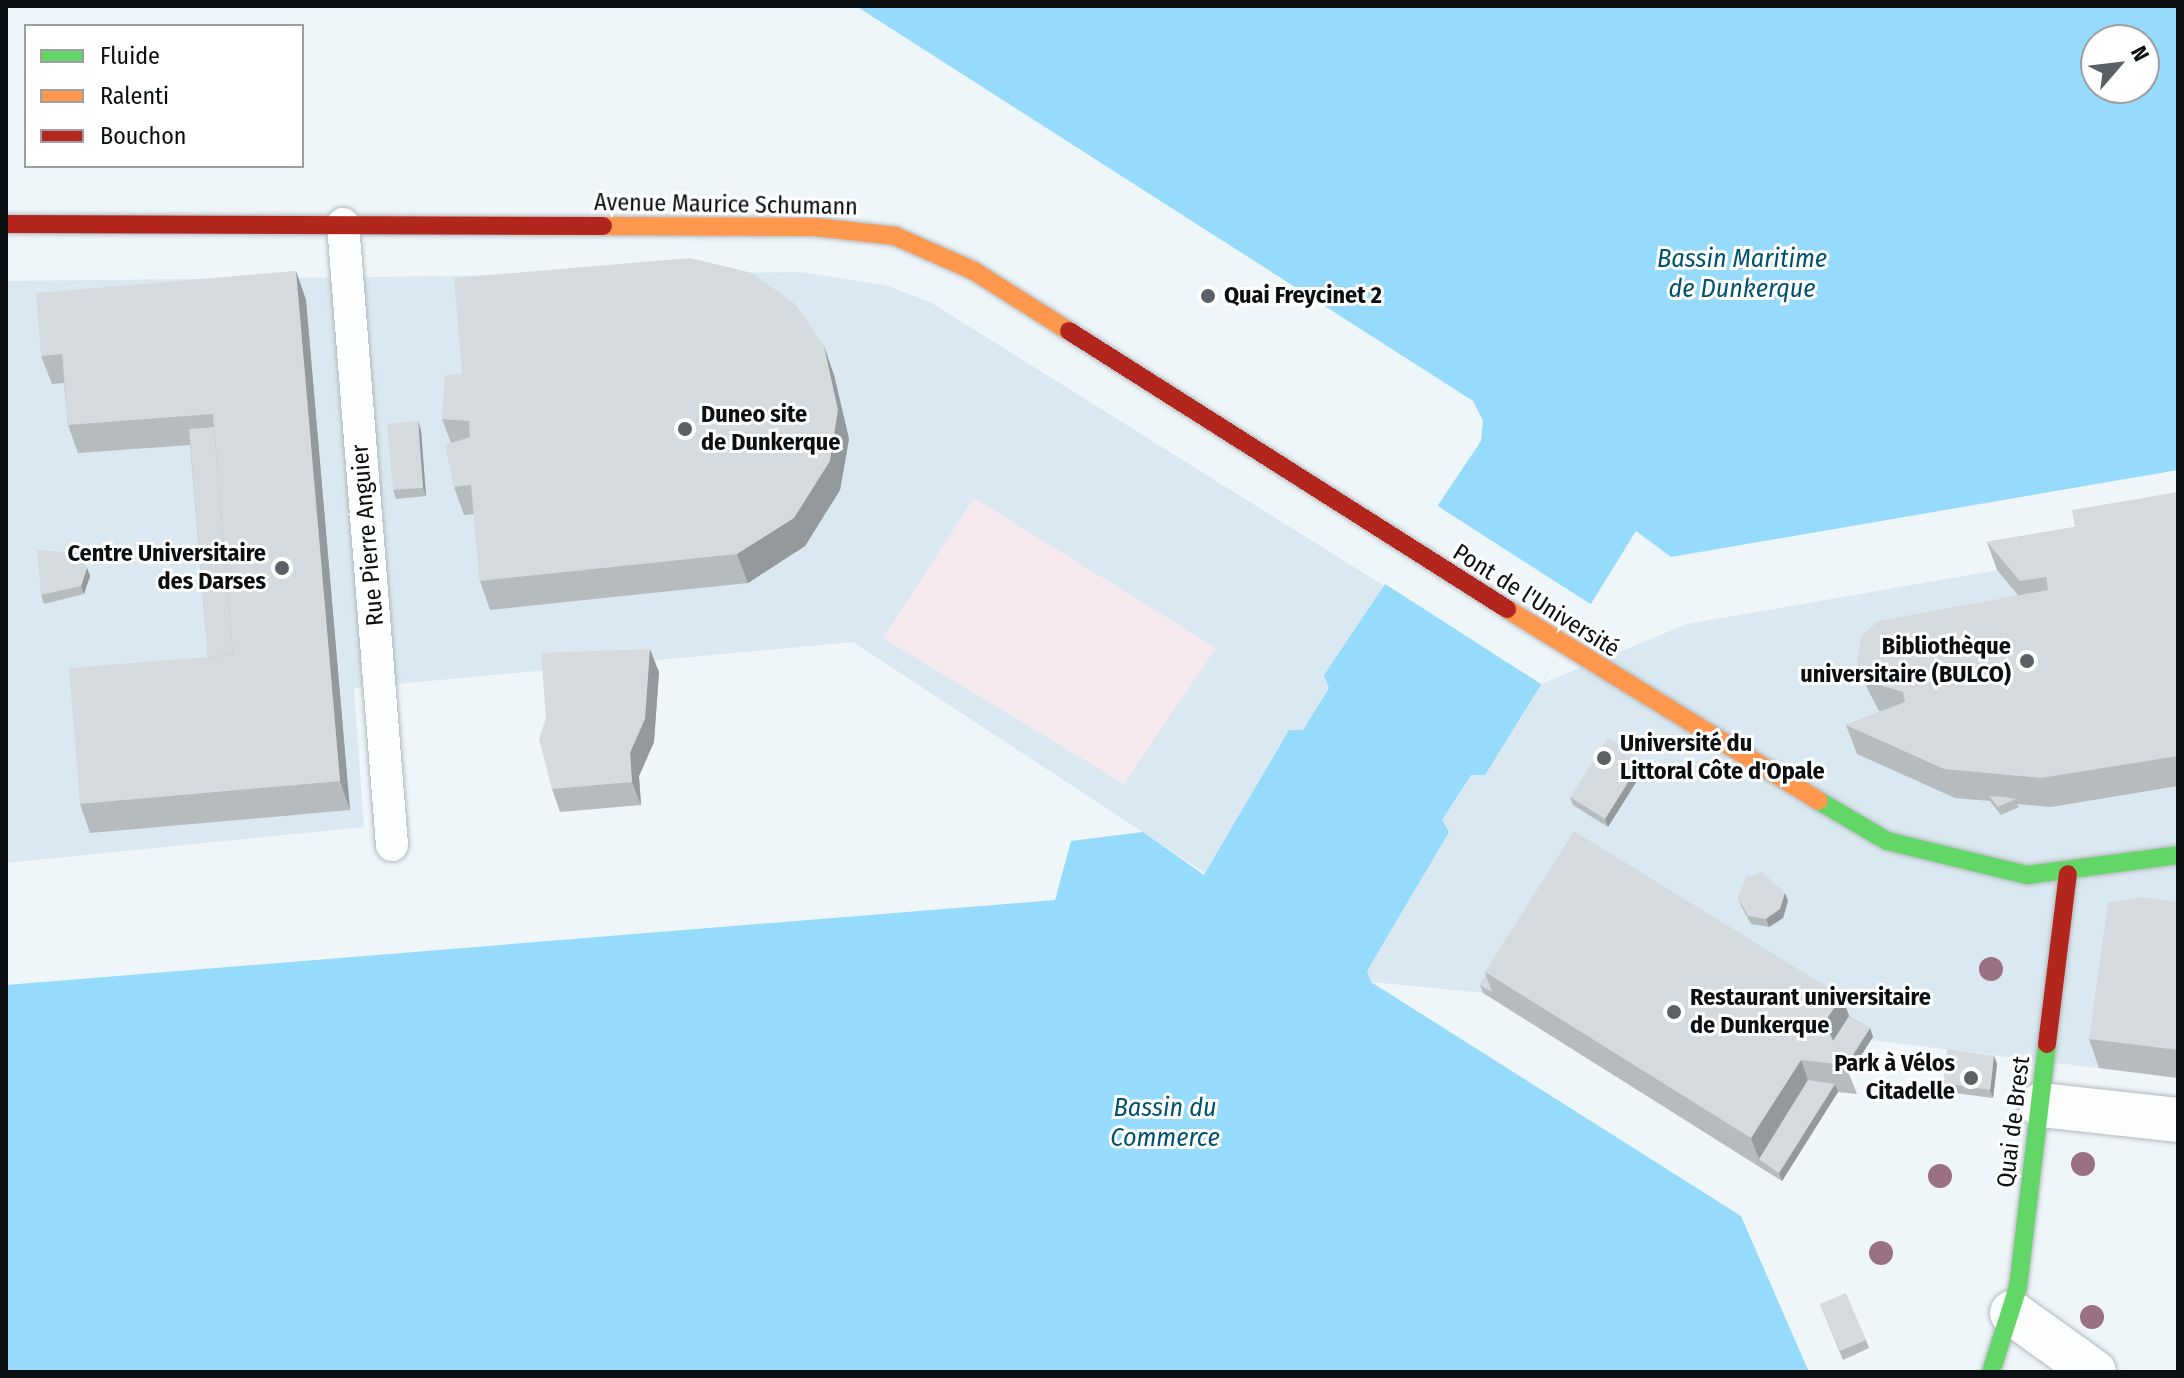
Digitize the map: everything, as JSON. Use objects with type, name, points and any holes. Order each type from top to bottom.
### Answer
[{"type":"street","name":"Avenue Maurice Schumann","points":[[6,224],[815,227],[895,236],[974,271],[1363,521]]},
{"type":"street","name":"Pont de l'Université","points":[[1363,521],[1684,721],[1887,841],[2001,872],[2068,874],[2178,855]]},
{"type":"street","name":"Quai de Brest","points":[[1991,1372],[2012,1313],[2041,1105],[2068,874]]},
{"type":"street","points":[[2041,1105],[2178,1120]]},
{"type":"street","points":[[2012,1313],[2094,1372]]},
{"type":"lane","name":"Rue Pierre Anguier","points":[[343,224],[392,845]]},
{"type":"shaded area","name":"Université du Littoral Côte d'Opale","points":[[799,272],[885,285],[930,302],[1541,684],[1687,624],[2085,555],[2178,522],[2178,1078],[1871,1040],[1848,1077],[1857,1094],[1838,1092],[1782,1181],[1484,993],[1371,982],[853,642],[354,688],[364,827],[6,863],[6,281]]},
{"type":"shaded area","points":[[974,498],[1216,648],[1124,784],[883,638]]},
{"type":"water","name":"Bassin du Commerce","points":[[856,6],[2178,6],[2178,470],[1671,557],[1636,531],[1485,775],[1471,775],[1442,820],[1449,832],[1367,971],[1371,982],[1741,1216],[1809,1372],[6,1372],[6,985],[1055,900],[1071,841],[1143,832],[1204,875],[1289,730],[1303,730],[1329,688],[1324,675],[1481,441],[1483,421],[1473,401]]},
{"type":"pier","points":[[1433,503],[1592,605],[1541,684],[1382,582]]},
{"type":"building","points":[[690,258],[752,273],[795,304],[824,346],[838,410],[830,461],[794,518],[737,554],[480,581],[471,485],[454,487],[445,445],[470,437],[469,421],[442,419],[445,375],[462,374],[454,278]]},
{"type":"building","name":"Centre Universitaire des Darses","points":[[296,271],[340,781],[80,804],[69,668],[233,655],[213,414],[68,425],[62,354],[41,356],[36,293]]},
{"type":"building","points":[[418,421],[423,488],[393,490],[387,424]]},
{"type":"building","points":[[214,427],[233,655],[208,657],[189,429]]},
{"type":"building","name":"Bibliothèque universitaire (BULCO)","points":[[2178,492],[2178,756],[2041,778],[1944,769],[1846,725],[1905,702],[1903,692],[1869,682],[1857,661],[1861,637],[1878,621],[2048,590],[2046,577],[2020,581],[1987,542],[2075,527],[2072,510]]},
{"type":"building","points":[[37,550],[79,553],[87,568],[81,586],[41,595]]},
{"type":"building","points":[[650,649],[645,719],[630,753],[632,782],[552,789],[539,739],[546,718],[541,653]]},
{"type":"building","points":[[1608,738],[1642,760],[1605,819],[1570,797]]},
{"type":"building","points":[[1989,796],[2004,797],[2016,799],[1998,807]]},
{"type":"building","name":"Restaurant universitaire de Dunkerque","points":[[1574,831],[1842,996],[1824,1023],[1846,1065],[1801,1060],[1751,1138],[1485,972]]},
{"type":"building","points":[[1762,872],[1785,893],[1780,909],[1766,919],[1748,916],[1738,898],[1746,877]]},
{"type":"building","points":[[2141,897],[2178,902],[2178,1050],[2089,1039],[2108,903]]},
{"type":"building","points":[[1486,975],[1492,992],[1480,985]]},
{"type":"building","points":[[1849,1016],[1870,1028],[1846,1066],[1833,1041]]},
{"type":"building","name":"Park à Vélos Citadelle","points":[[1947,1049],[1994,1056],[1990,1090],[1943,1083]]},
{"type":"building","points":[[1808,1080],[1835,1084],[1779,1173],[1759,1159]]},
{"type":"building","points":[[1846,1293],[1866,1340],[1840,1351],[1820,1304]]},
{"type":"traffic: fast","points":[[1819,801],[1887,841],[2027,875],[2178,855]]},
{"type":"traffic: fast","points":[[1991,1372],[2018,1287],[2047,1044]]},
{"type":"traffic: slow","points":[[603,226],[815,227],[895,236],[974,271],[1069,331]]},
{"type":"traffic: slow","points":[[1507,609],[1819,801]]},
{"type":"traffic: jam","points":[[6,224],[603,226]]},
{"type":"traffic: jam","points":[[1069,331],[1507,609]]},
{"type":"traffic: jam","points":[[2047,1044],[2068,874]]},
{"type":"place","name":"Quai Freycinet 2","points":[[1208,296]]},
{"type":"place","name":"Duneo site de Dunkerque","points":[[685,429]]},
{"type":"place","name":"Centre Universitaire des Darses","points":[[282,568]]},
{"type":"place","name":"Bibliothèque universitaire (BULCO)","points":[[2027,661]]},
{"type":"place","name":"Université du Littoral Côte d'Opale","points":[[1604,758]]},
{"type":"place","name":"Restaurant universitaire de Dunkerque","points":[[1674,1012]]},
{"type":"place","name":"Park à Vélos Citadelle","points":[[1971,1078]]},
{"type":"water label","name":"Bassin Maritime de Dunkerque","points":[[1742,274]]}]
